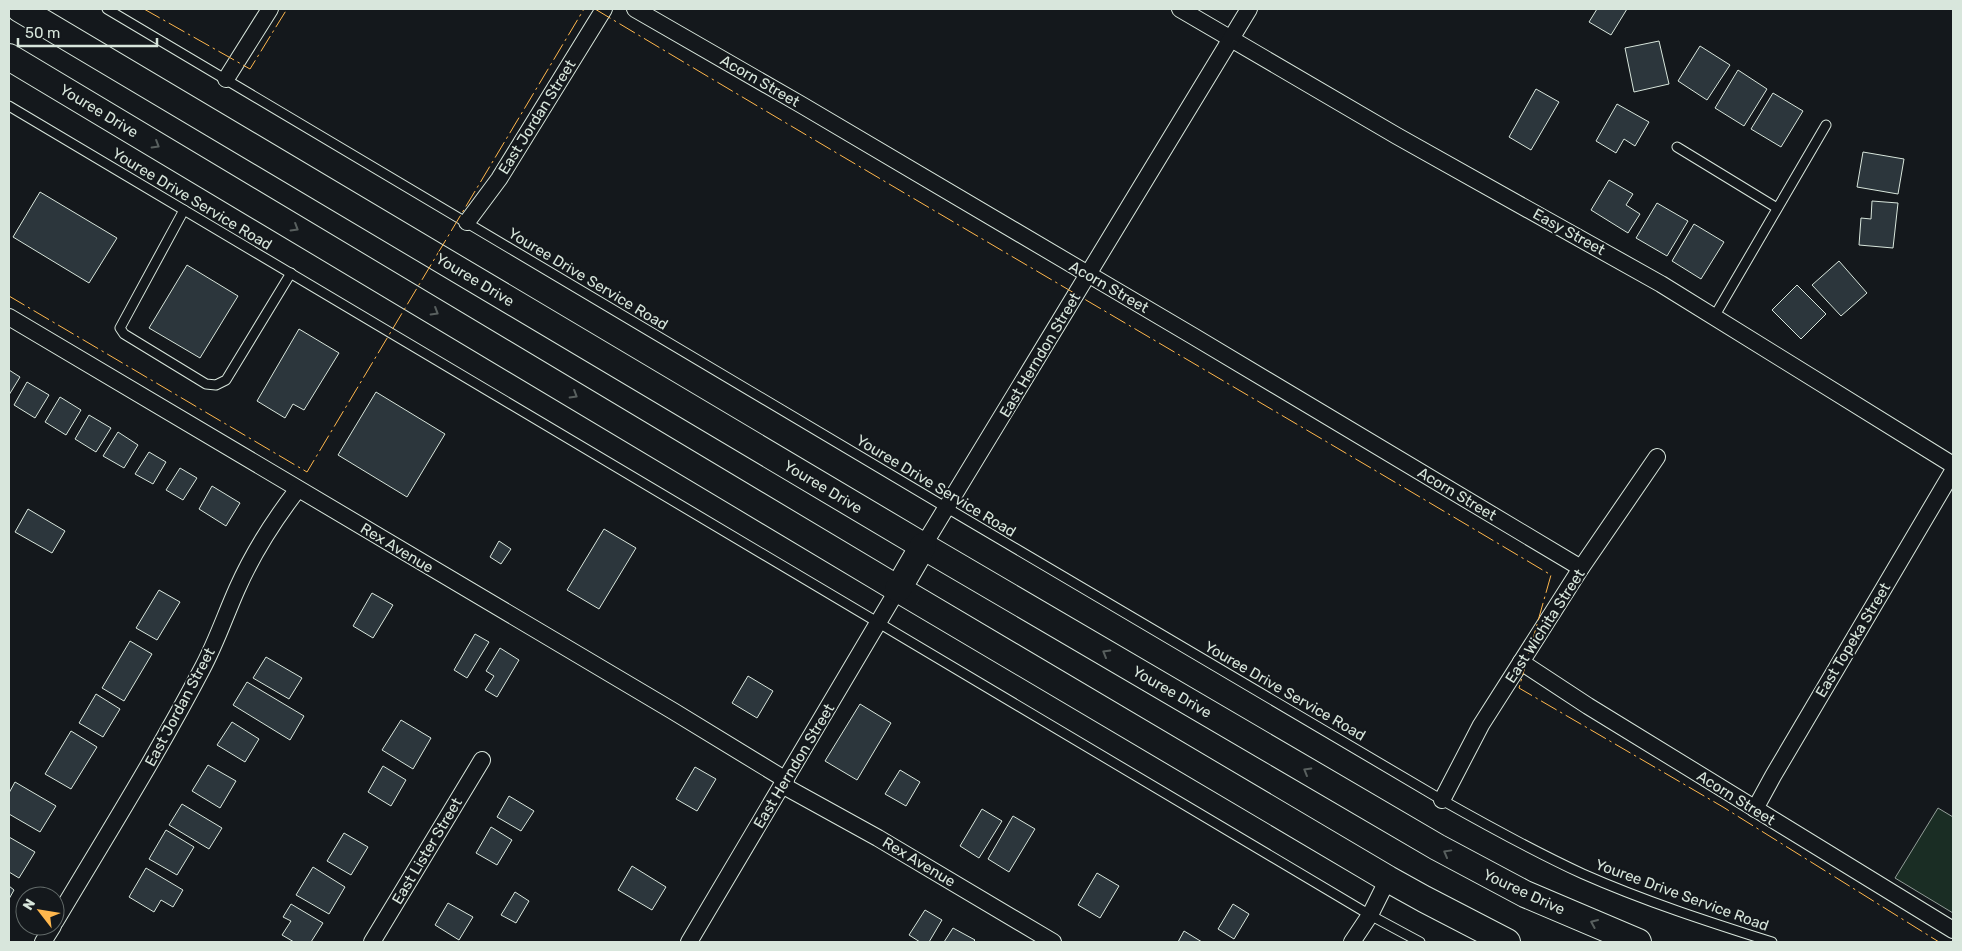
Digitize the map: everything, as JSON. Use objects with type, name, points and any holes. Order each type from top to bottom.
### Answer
[{"type":"main road","name":"Youree Drive","points":[[20,9],[923,546],[1454,857],[1525,894],[1638,942]]},
{"type":"main road","name":"Youree Drive","points":[[9,57],[898,589],[1424,900],[1507,942]]},
{"type":"main road","points":[[898,589],[923,546]]},
{"type":"street","points":[[226,79],[270,9]]},
{"type":"street","name":"East Jordan Street","points":[[467,222],[499,179],[604,9]]},
{"type":"street","name":"Acorn Street","points":[[635,9],[809,109],[1088,276],[1379,446],[1581,568]]},
{"type":"street","name":"Easy Street","points":[[1180,9],[1397,136],[1595,246],[1714,317],[1953,465]]},
{"type":"street","name":"East Herndon Street","points":[[923,546],[1249,9]]},
{"type":"street","name":"Rex Avenue","points":[[9,317],[673,710],[784,782],[1053,942]]},
{"type":"street","name":"East Wichita Street","points":[[1442,800],[1481,725],[1581,568],[1657,457]]},
{"type":"street","name":"East Topeka Street","points":[[1755,809],[1772,776],[1953,471]]},
{"type":"street","name":"East Jordan Street","points":[[65,905],[168,733],[203,667],[236,589],[253,555],[275,520],[298,489]]},
{"type":"street","name":"East Herndon Street","points":[[690,942],[898,589]]},
{"type":"street","name":"Acorn Street","points":[[1521,662],[1588,706],[1953,930]]},
{"type":"street","name":"East Lister Street","points":[[372,942],[482,760]]},
{"type":"street","points":[[1352,942],[1370,915],[1388,878]]},
{"type":"lane","name":"Youree Drive Service Road","points":[[107,9],[946,508],[1442,800],[1516,841],[1584,874],[1648,900],[1772,942]]},
{"type":"lane","name":"Youree Drive Service Road","points":[[9,106],[1370,915],[1420,942]]},
{"type":"lane","points":[[1714,317],[1826,125]]},
{"type":"lane","points":[[1677,148],[1778,208]]},
{"type":"lane","points":[[184,210],[120,328],[124,334],[206,384],[216,385],[226,380],[291,273]]},
{"type":"green space","points":[[1938,808],[1953,817],[1953,913],[1895,878]]},
{"type":"building","points":[[1597,9],[1627,9],[1611,35],[1589,22]]},
{"type":"building","points":[[1659,41],[1669,84],[1634,92],[1625,48]]},
{"type":"building","points":[[1700,46],[1730,65],[1707,100],[1678,81]]},
{"type":"building","points":[[1738,70],[1767,89],[1744,126],[1715,108]]},
{"type":"building","points":[[1536,89],[1559,102],[1531,150],[1509,137]]},
{"type":"building","points":[[1773,93],[1803,111],[1781,147],[1751,129]]},
{"type":"building","points":[[1617,104],[1649,122],[1635,146],[1624,139],[1616,153],[1596,141]]},
{"type":"building","points":[[1863,152],[1904,159],[1898,194],[1857,187]]},
{"type":"building","points":[[1609,180],[1633,194],[1626,205],[1640,214],[1628,233],[1591,210]]},
{"type":"building","points":[[40,192],[117,238],[89,283],[13,237]]},
{"type":"building","points":[[1872,201],[1898,203],[1893,248],[1859,245],[1861,218],[1871,219]]},
{"type":"building","points":[[1657,203],[1688,221],[1667,256],[1636,238]]},
{"type":"building","points":[[1694,224],[1724,242],[1701,279],[1672,261]]},
{"type":"building","points":[[1839,261],[1867,293],[1841,316],[1812,285]]},
{"type":"building","points":[[187,265],[238,296],[200,358],[149,328]]},
{"type":"building","points":[[1797,285],[1826,314],[1801,339],[1772,310]]},
{"type":"building","points":[[299,329],[339,353],[304,410],[293,404],[285,418],[257,401]]},
{"type":"building","points":[[9,370],[20,377],[9,395]]},
{"type":"building","points":[[27,382],[49,395],[35,418],[14,405]]},
{"type":"building","points":[[376,392],[445,434],[407,497],[338,455]]},
{"type":"building","points":[[60,397],[81,410],[66,435],[45,422]]},
{"type":"building","points":[[89,415],[111,428],[96,452],[75,439]]},
{"type":"building","points":[[118,432],[138,445],[124,468],[103,456]]},
{"type":"building","points":[[149,452],[166,462],[153,484],[135,474]]},
{"type":"building","points":[[180,468],[197,478],[183,500],[166,490]]},
{"type":"building","points":[[212,486],[240,503],[226,526],[199,509]]},
{"type":"building","points":[[28,509],[65,531],[52,553],[15,532]]},
{"type":"building","points":[[604,529],[636,548],[599,609],[567,590]]},
{"type":"building","points":[[499,541],[511,549],[501,564],[490,557]]},
{"type":"building","points":[[159,590],[180,602],[157,640],[136,628]]},
{"type":"building","points":[[372,593],[393,605],[373,638],[353,626]]},
{"type":"building","points":[[475,634],[489,642],[467,678],[454,670]]},
{"type":"building","points":[[130,641],[152,654],[124,701],[102,688]]},
{"type":"building","points":[[500,648],[519,660],[497,697],[485,690],[494,676],[486,671]]},
{"type":"building","points":[[266,657],[302,678],[289,699],[253,678]]},
{"type":"building","points":[[748,676],[773,691],[757,718],[732,703]]},
{"type":"building","points":[[247,682],[304,716],[290,740],[233,705]]},
{"type":"building","points":[[96,694],[120,709],[103,737],[79,723]]},
{"type":"building","points":[[860,704],[891,723],[857,780],[825,761]]},
{"type":"building","points":[[401,720],[431,738],[413,769],[382,750]]},
{"type":"building","points":[[232,722],[259,739],[245,762],[217,745]]},
{"type":"building","points":[[71,731],[97,747],[71,789],[45,774]]},
{"type":"building","points":[[208,765],[236,781],[220,808],[192,791]]},
{"type":"building","points":[[383,766],[406,780],[391,806],[368,792]]},
{"type":"building","points":[[695,767],[716,779],[697,811],[676,799]]},
{"type":"building","points":[[900,770],[920,782],[906,806],[885,794]]},
{"type":"building","points":[[15,782],[56,806],[40,832],[9,814],[9,793]]},
{"type":"building","points":[[509,796],[534,811],[521,831],[497,817]]},
{"type":"building","points":[[182,804],[222,828],[209,849],[169,825]]},
{"type":"building","points":[[982,809],[1002,821],[979,858],[960,846]]},
{"type":"building","points":[[1013,816],[1035,829],[1009,872],[988,859]]},
{"type":"building","points":[[491,827],[512,840],[497,865],[476,853]]},
{"type":"building","points":[[166,830],[194,847],[177,875],[149,859]]},
{"type":"building","points":[[344,833],[368,847],[351,875],[327,861]]},
{"type":"building","points":[[9,837],[35,852],[19,878],[9,872]]},
{"type":"building","points":[[632,866],[666,887],[652,910],[618,890]]},
{"type":"building","points":[[313,867],[345,887],[329,914],[296,895]]},
{"type":"building","points":[[146,868],[183,890],[173,907],[161,900],[154,912],[129,897]]},
{"type":"building","points":[[1097,873],[1119,886],[1100,918],[1078,905]]},
{"type":"building","points":[[9,886],[14,890],[9,899]]},
{"type":"building","points":[[515,892],[529,901],[516,923],[501,915]]},
{"type":"building","points":[[448,903],[473,917],[459,940],[435,925]]},
{"type":"building","points":[[291,904],[323,923],[311,942],[294,942],[282,935],[291,921],[283,917]]},
{"type":"building","points":[[1233,904],[1249,914],[1234,939],[1218,929]]},
{"type":"building","points":[[925,910],[942,920],[929,942],[920,942],[909,935]]},
{"type":"building","points":[[953,928],[975,940],[973,942],[944,942]]},
{"type":"building","points":[[1184,931],[1202,942],[1178,942]]},
{"type":"power","points":[[144,9],[250,69],[287,9]]},
{"type":"power","points":[[9,296],[307,472],[584,9]]},
{"type":"power","points":[[595,9],[1551,575],[1519,688],[1723,807],[1939,942]]}]
